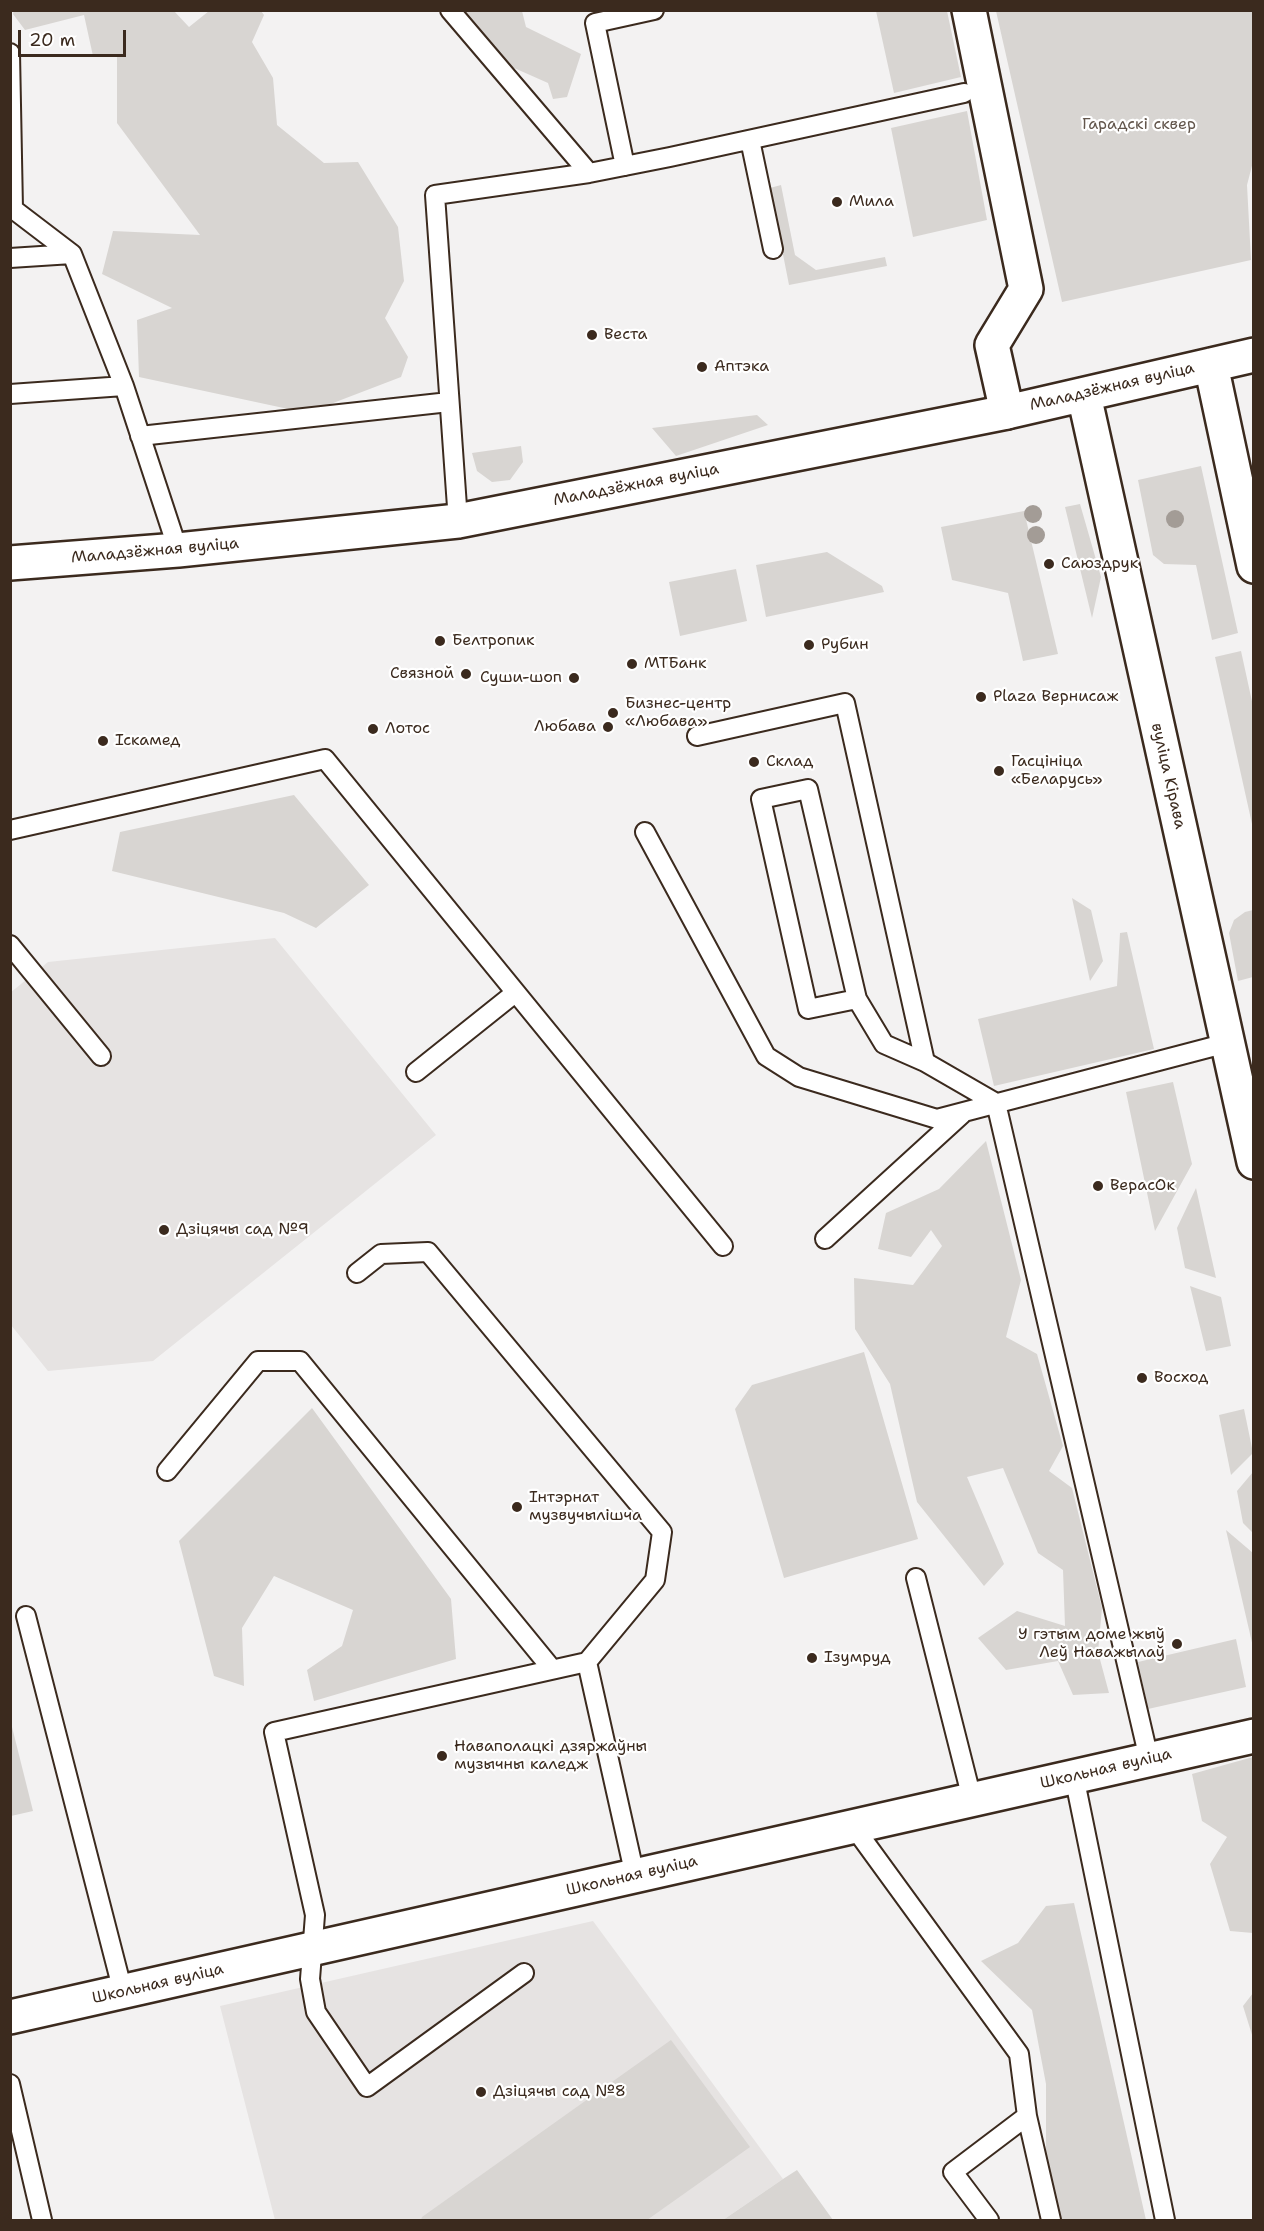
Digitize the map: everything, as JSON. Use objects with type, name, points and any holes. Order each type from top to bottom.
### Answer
[{"type":"street","points":[[969,10],[1026,289],[992,345],[1006,412]]},
{"type":"street","name":"Маладзёжная вуліца","points":[[10,563],[178,550],[458,521],[1006,412],[1254,355]]},
{"type":"street","points":[[1210,365],[1254,566]]},
{"type":"street","name":"вуліца Кірава","points":[[1084,395],[1253,1158]]},
{"type":"street","name":"Школьная вуліца","points":[[10,2017],[1254,1736]]},
{"type":"lane","points":[[450,10],[589,172]]},
{"type":"lane","points":[[626,166],[595,24],[654,10]]},
{"type":"lane","points":[[10,53],[12,209],[72,254],[124,386],[178,550]]},
{"type":"lane","points":[[458,521],[435,195],[626,166],[964,93]]},
{"type":"lane","points":[[750,140],[773,249]]},
{"type":"lane","points":[[10,258],[72,254]]},
{"type":"lane","points":[[10,394],[124,386]]},
{"type":"lane","points":[[140,436],[449,402]]},
{"type":"lane","points":[[696,736],[845,703],[925,1062]]},
{"type":"lane","points":[[10,830],[325,759],[723,1246]]},
{"type":"lane","points":[[857,999],[808,1009],[761,800],[808,789],[857,999],[884,1044],[925,1062],[996,1103],[1149,1759]]},
{"type":"lane","points":[[645,832],[766,1056],[799,1077],[937,1119],[1227,1043]]},
{"type":"lane","points":[[10,945],[101,1056]]},
{"type":"lane","points":[[416,1072],[515,993]]},
{"type":"lane","points":[[825,1239],[963,1113]]},
{"type":"lane","points":[[357,1274],[381,1254],[428,1251],[662,1532],[655,1580],[587,1662],[274,1732],[315,1915],[310,1979],[316,2012],[367,2087],[524,1973]]},
{"type":"lane","points":[[166,1471],[258,1361],[300,1360],[552,1669]]},
{"type":"lane","points":[[916,1578],[972,1799]]},
{"type":"lane","points":[[26,1616],[123,1992]]},
{"type":"lane","points":[[587,1662],[635,1876]]},
{"type":"lane","points":[[1074,1776],[1165,2220]]},
{"type":"lane","points":[[853,1826],[1019,2054],[1028,2116],[1051,2220]]},
{"type":"lane","points":[[10,2084],[42,2220]]},
{"type":"lane","points":[[989,2220],[954,2172],[1028,2116]]},
{"type":"shaded area","name":"Дзіцячы сад №9","points":[[275,938],[436,1135],[153,1361],[48,1371],[11,1325],[10,993],[48,962]]},
{"type":"shaded area","name":"Дзіцячы сад №8","points":[[593,1921],[783,2179],[723,2220],[275,2220],[220,2006]]},
{"type":"green space","points":[[14,10],[174,11],[189,27],[209,11],[261,11],[264,15],[252,42],[273,78],[277,125],[324,163],[358,162],[398,227],[404,281],[385,318],[408,357],[401,377],[307,413],[139,377],[137,320],[172,308],[102,274],[113,231],[200,235],[117,123],[117,57],[93,56],[84,15],[25,30],[13,14]]},
{"type":"green space","points":[[450,11],[522,11],[526,27],[581,54],[567,97],[553,99],[548,83],[469,48]]},
{"type":"green space","points":[[876,11],[947,11],[961,77],[894,93]]},
{"type":"green space","name":"Гарадскі сквер","points":[[996,11],[1253,11],[1254,158],[1247,185],[1251,260],[1062,302]]},
{"type":"green space","points":[[967,111],[987,220],[913,237],[891,128]]},
{"type":"green space","points":[[781,185],[795,255],[816,270],[885,257],[887,266],[789,285],[770,188]]},
{"type":"green space","points":[[757,415],[768,425],[676,456],[652,428]]},
{"type":"green space","points":[[521,446],[523,462],[510,480],[492,482],[477,471],[472,453]]},
{"type":"green space","points":[[1201,466],[1238,633],[1212,640],[1196,565],[1164,564],[1153,555],[1138,480]]},
{"type":"green space","points":[[1080,504],[1101,577],[1092,618],[1065,507]]},
{"type":"green space","points":[[1024,511],[1058,654],[1023,661],[1008,593],[952,580],[941,527]]},
{"type":"green space","points":[[827,552],[882,586],[884,592],[766,617],[756,565]]},
{"type":"green space","points":[[736,569],[747,621],[680,636],[669,582]]},
{"type":"green space","points":[[1241,651],[1253,706],[1252,824],[1215,657]]},
{"type":"green space","points":[[294,795],[369,885],[316,928],[284,913],[112,871],[120,832]]},
{"type":"green space","points":[[1072,898],[1091,910],[1103,961],[1090,981]]},
{"type":"green space","points":[[1253,910],[1253,977],[1238,981],[1229,933],[1234,920],[1245,912]]},
{"type":"green space","points":[[1127,932],[1154,1049],[994,1086],[978,1019],[1117,986],[1120,933]]},
{"type":"green space","points":[[1173,1082],[1192,1164],[1155,1231],[1126,1092]]},
{"type":"green space","points":[[986,1141],[1021,1280],[1006,1337],[1037,1354],[1063,1446],[1049,1471],[1072,1488],[1102,1608],[1098,1652],[1109,1693],[1073,1695],[1058,1661],[1006,1670],[978,1638],[1017,1611],[1065,1626],[1063,1570],[1038,1553],[1003,1468],[967,1477],[1004,1564],[984,1586],[917,1502],[890,1384],[855,1329],[854,1278],[913,1285],[942,1246],[931,1230],[911,1257],[878,1249],[886,1213],[939,1189]]},
{"type":"green space","points":[[1196,1188],[1216,1278],[1185,1268],[1177,1228]]},
{"type":"green space","points":[[1190,1286],[1221,1297],[1231,1346],[1206,1351]]},
{"type":"green space","points":[[864,1352],[918,1539],[784,1578],[735,1409],[752,1385]]},
{"type":"green space","points":[[312,1408],[451,1599],[456,1659],[314,1701],[307,1670],[342,1646],[353,1610],[274,1576],[242,1628],[244,1686],[214,1676],[179,1541]]},
{"type":"green space","points":[[1244,1409],[1253,1453],[1231,1475],[1219,1415]]},
{"type":"green space","points":[[1253,1472],[1253,1533],[1243,1523],[1237,1491]]},
{"type":"green space","points":[[1226,1530],[1253,1553],[1253,1647]]},
{"type":"green space","points":[[1236,1639],[1246,1687],[1148,1709],[1138,1662]]},
{"type":"green space","points":[[11,1723],[33,1811],[10,1816]]},
{"type":"green space","points":[[1253,1757],[1253,1933],[1230,1931],[1210,1864],[1227,1837],[1202,1821],[1192,1774]]},
{"type":"green space","points":[[1074,1903],[1146,2220],[1060,2220],[1046,2162],[1046,2084],[1032,2010],[981,1961],[1018,1943],[1046,1906]]},
{"type":"green space","points":[[1253,1993],[1253,2038],[1243,2006]]},
{"type":"green space","points":[[671,2040],[750,2147],[647,2220],[421,2220],[422,2217]]},
{"type":"green space","points":[[797,2170],[833,2220],[723,2220],[783,2179]]},
{"type":"place","name":"Мила","points":[[837,202]]},
{"type":"place","name":"Веста","points":[[592,335]]},
{"type":"place","name":"Аптэка","points":[[702,367]]},
{"type":"place","name":"Саюздрук","points":[[1049,564]]},
{"type":"place","name":"Белтропик","points":[[440,641]]},
{"type":"place","name":"Рубин","points":[[809,645]]},
{"type":"place","name":"МТБанк","points":[[632,664]]},
{"type":"place","name":"Связной","points":[[466,674]]},
{"type":"place","name":"Суши-шоп","points":[[574,678]]},
{"type":"place","name":"Plaza Вернисаж","points":[[981,697]]},
{"type":"place","name":"Бизнес-центр «Любава»","points":[[613,713]]},
{"type":"place","name":"Любава","points":[[608,727]]},
{"type":"place","name":"Лотос","points":[[373,729]]},
{"type":"place","name":"Іскамед","points":[[103,741]]},
{"type":"place","name":"Склад","points":[[754,762]]},
{"type":"place","name":"Гасцініца «Беларусь»","points":[[999,771]]},
{"type":"place","name":"ВерасОк","points":[[1098,1186]]},
{"type":"place","name":"Дзіцячы сад №9","points":[[164,1230]]},
{"type":"place","name":"Восход","points":[[1142,1378]]},
{"type":"place","name":"Інтэрнат музвучылішча","points":[[517,1507]]},
{"type":"place","name":"У гэтым доме жыў Леў Наважылаў","points":[[1177,1644]]},
{"type":"place","name":"Ізумруд","points":[[812,1658]]},
{"type":"place","name":"Наваполацкі дзяржаўны музычны каледж","points":[[442,1756]]},
{"type":"place","name":"Дзіцячы сад №8","points":[[481,2092]]}]
